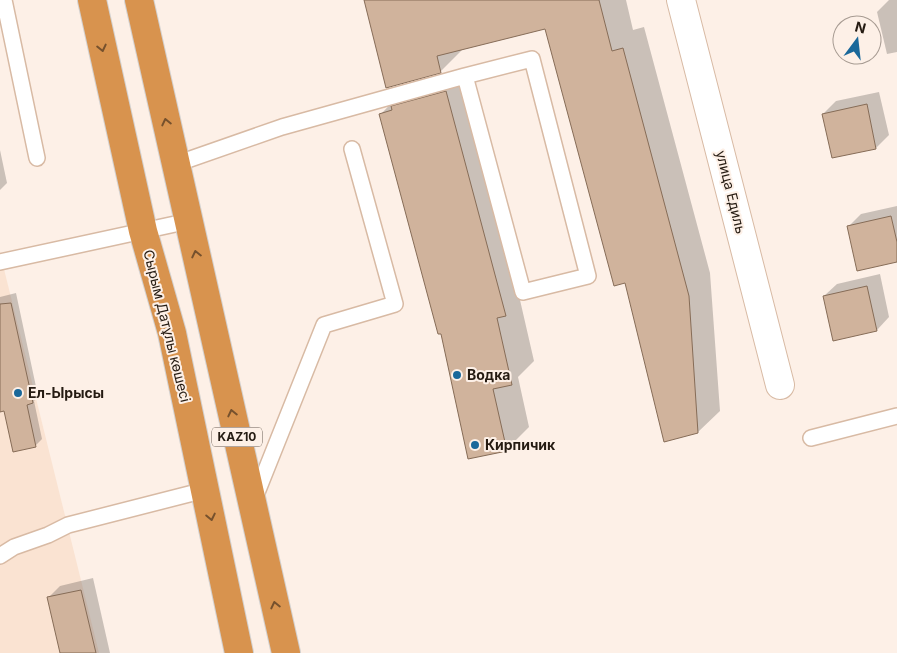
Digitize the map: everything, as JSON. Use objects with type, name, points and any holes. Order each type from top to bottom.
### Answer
[{"type":"highway","name":"Сырым Датұлы көшесі","points":[[92,0],[143,231],[172,333],[239,653]]},
{"type":"highway","name":"KAZ10","points":[[139,0],[286,653]]},
{"type":"street","name":"улица Едиль","points":[[681,0],[780,385]]},
{"type":"lane","points":[[4,0],[37,158]]},
{"type":"lane","points":[[176,164],[282,127],[465,76],[532,59],[588,276],[524,292],[465,76]]},
{"type":"lane","points":[[252,504],[324,325],[395,304],[352,149]]},
{"type":"lane","points":[[0,262],[189,221]]},
{"type":"lane","points":[[811,438],[897,416]]},
{"type":"lane","points":[[0,556],[14,547],[48,535],[68,525],[205,490]]},
{"type":"shaded area","name":"Ел-Ырысы","points":[[0,251],[2,261],[99,653],[0,653]]},
{"type":"building","points":[[364,0],[599,0],[612,51],[623,48],[689,296],[698,433],[664,442],[625,283],[614,286],[545,29],[437,56],[441,73],[386,88]]},
{"type":"building","points":[[446,91],[506,316],[497,318],[512,385],[493,389],[507,451],[468,459],[441,334],[438,334],[379,114],[392,110],[391,106]]},
{"type":"building","points":[[867,104],[876,149],[832,158],[822,114]]},
{"type":"building","points":[[891,216],[897,242],[897,262],[857,271],[847,226]]},
{"type":"building","points":[[867,286],[877,331],[833,341],[823,296]]},
{"type":"building","points":[[11,303],[33,403],[27,405],[36,447],[13,452],[4,411],[0,412],[0,304]]},
{"type":"building","points":[[81,590],[96,653],[60,653],[47,597]]},
{"type":"place","name":"Водка","points":[[457,375]]},
{"type":"place","name":"Ел-Ырысы","points":[[18,393]]},
{"type":"place","name":"Кирпичик","points":[[475,445]]}]
